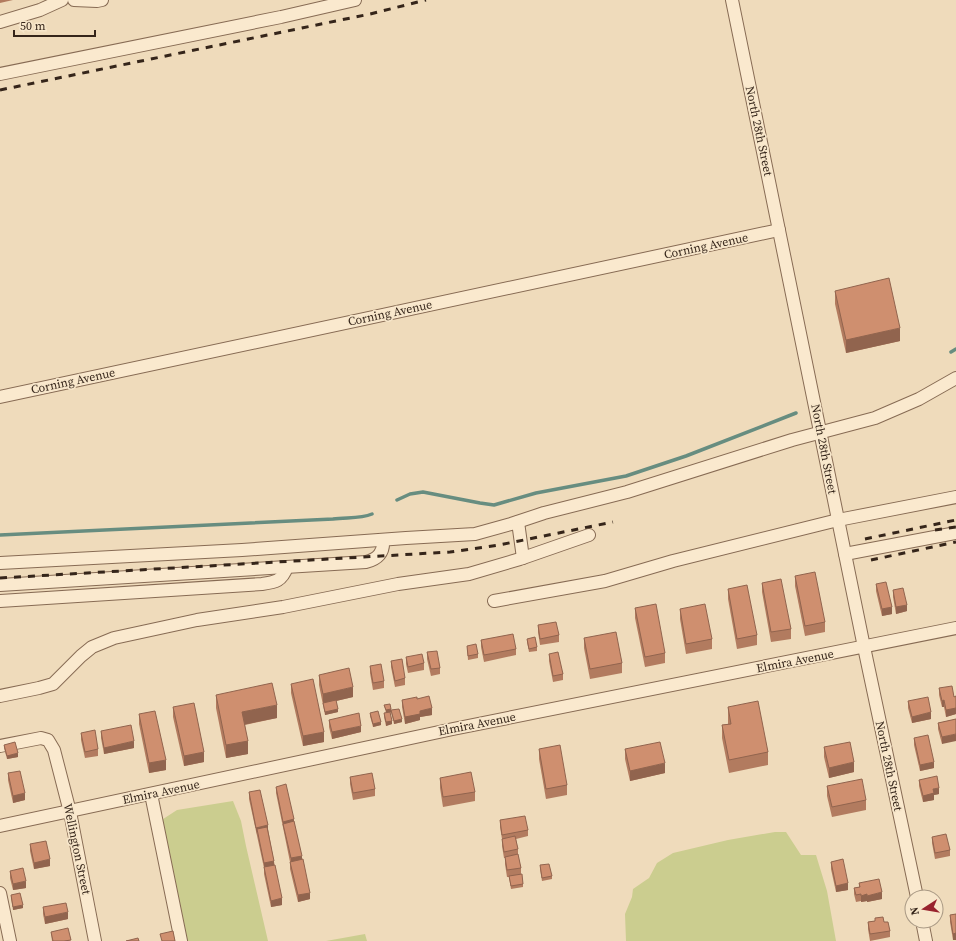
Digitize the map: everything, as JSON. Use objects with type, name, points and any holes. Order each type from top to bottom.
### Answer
[{"type":"street","points":[[0,22],[40,10],[62,0]]},
{"type":"street","points":[[74,0],[102,0]]},
{"type":"street","points":[[0,74],[281,17],[355,0]]},
{"type":"street","name":"North 28th Street","points":[[732,0],[864,647],[915,889]]},
{"type":"street","name":"Corning Avenue","points":[[0,397],[779,230]]},
{"type":"street","points":[[0,563],[242,550],[475,534],[544,513],[627,492],[792,440],[881,415],[919,399],[956,378]]},
{"type":"street","points":[[494,601],[605,581],[673,561],[838,520],[956,497]]},
{"type":"street","points":[[518,522],[523,558]]},
{"type":"street","points":[[845,554],[956,533]]},
{"type":"street","points":[[0,696],[53,684],[84,654],[97,645],[114,638],[197,620],[283,607],[398,584],[470,574],[523,558],[589,535]]},
{"type":"street","points":[[0,585],[370,561],[380,554],[383,548],[383,540]]},
{"type":"street","points":[[0,601],[262,584],[274,582],[281,578],[287,567]]},
{"type":"street","name":"Elmira Avenue","points":[[0,826],[453,729],[956,628]]},
{"type":"street","name":"Wellington Street","points":[[0,746],[43,738],[50,744],[57,757],[70,812],[96,941]]},
{"type":"street","points":[[151,794],[181,941]]},
{"type":"street","points":[[0,893],[10,941]]},
{"type":"street","points":[[924,929],[926,941]]},
{"type":"green space","points":[[233,801],[241,821],[268,941],[183,941],[157,823],[177,810]]},
{"type":"green space","points":[[775,832],[786,832],[801,855],[816,855],[827,891],[836,941],[626,941],[625,914],[632,897],[633,889],[649,878],[657,863],[673,853],[728,840]]},
{"type":"green space","points":[[365,934],[367,941],[326,941]]},
{"type":"building","points":[[889,278],[900,328],[846,340],[835,291]]},
{"type":"building","points":[[815,572],[825,622],[805,626],[795,576]]},
{"type":"building","points":[[781,579],[791,629],[771,632],[762,583]]},
{"type":"building","points":[[886,582],[892,607],[882,609],[876,584]]},
{"type":"building","points":[[747,585],[757,635],[737,639],[728,589]]},
{"type":"building","points":[[903,588],[907,605],[896,607],[893,590]]},
{"type":"building","points":[[656,604],[665,653],[645,657],[635,608]]},
{"type":"building","points":[[705,604],[712,639],[686,644],[680,609]]},
{"type":"building","points":[[556,622],[559,635],[540,639],[538,625]]},
{"type":"building","points":[[616,632],[622,663],[590,669],[584,638]]},
{"type":"building","points":[[513,634],[516,649],[484,655],[481,640]]},
{"type":"building","points":[[535,637],[537,647],[529,649],[527,639]]},
{"type":"building","points":[[476,644],[478,654],[468,656],[467,646]]},
{"type":"building","points":[[437,651],[440,668],[431,669],[427,652]]},
{"type":"building","points":[[558,652],[563,674],[553,676],[549,654]]},
{"type":"building","points":[[422,654],[424,663],[408,667],[406,657]]},
{"type":"building","points":[[402,659],[405,678],[395,681],[391,661]]},
{"type":"building","points":[[381,664],[384,681],[373,683],[370,666]]},
{"type":"building","points":[[349,668],[353,687],[323,694],[319,675]]},
{"type":"building","points":[[313,679],[324,732],[303,736],[291,684]]},
{"type":"building","points":[[272,683],[277,705],[242,712],[248,741],[226,745],[216,695]]},
{"type":"building","points":[[952,686],[954,697],[956,696],[956,708],[946,710],[939,688]]},
{"type":"building","points":[[429,696],[432,708],[420,711],[420,714],[405,717],[402,700],[417,697],[417,699]]},
{"type":"building","points":[[928,697],[931,712],[912,717],[908,701]]},
{"type":"building","points":[[336,700],[338,709],[325,712],[323,703]]},
{"type":"building","points":[[758,701],[768,752],[729,760],[722,725],[731,724],[728,707]]},
{"type":"building","points":[[194,703],[204,752],[184,756],[173,707]]},
{"type":"building","points":[[390,704],[391,709],[386,710],[384,705]]},
{"type":"building","points":[[399,709],[402,719],[394,721],[391,710]]},
{"type":"building","points":[[155,711],[166,760],[149,763],[139,714]]},
{"type":"building","points":[[378,711],[381,722],[373,724],[370,713]]},
{"type":"building","points":[[390,712],[392,721],[386,722],[384,713]]},
{"type":"building","points":[[359,713],[361,726],[332,732],[329,720]]},
{"type":"building","points":[[956,719],[956,734],[942,737],[938,723]]},
{"type":"building","points":[[131,725],[134,741],[104,748],[101,731]]},
{"type":"building","points":[[95,730],[98,749],[85,752],[81,733]]},
{"type":"building","points":[[928,735],[934,762],[920,765],[914,738]]},
{"type":"building","points":[[15,742],[18,753],[7,756],[4,745]]},
{"type":"building","points":[[660,742],[665,763],[630,771],[625,749]]},
{"type":"building","points":[[850,742],[854,762],[829,768],[824,747]]},
{"type":"building","points":[[560,745],[567,785],[546,789],[539,749]]},
{"type":"building","points":[[20,771],[25,793],[13,796],[8,773]]},
{"type":"building","points":[[471,772],[475,792],[443,797],[440,778]]},
{"type":"building","points":[[372,773],[375,789],[353,793],[350,777]]},
{"type":"building","points":[[937,776],[939,788],[933,789],[934,793],[923,796],[919,780]]},
{"type":"building","points":[[862,779],[866,800],[832,807],[827,786]]},
{"type":"building","points":[[286,784],[294,819],[283,822],[276,787]]},
{"type":"building","points":[[260,790],[268,825],[256,828],[249,792]]},
{"type":"building","points":[[525,816],[528,830],[502,835],[500,820]]},
{"type":"building","points":[[294,821],[302,856],[291,858],[283,824]]},
{"type":"building","points":[[267,827],[274,861],[264,863],[257,829]]},
{"type":"building","points":[[946,834],[950,850],[935,853],[932,837]]},
{"type":"building","points":[[515,836],[518,849],[504,852],[502,839]]},
{"type":"building","points":[[46,841],[50,859],[34,863],[30,844]]},
{"type":"building","points":[[518,854],[521,868],[507,870],[505,857]]},
{"type":"building","points":[[303,859],[310,893],[298,895],[290,862]]},
{"type":"building","points":[[843,859],[848,883],[836,886],[831,862]]},
{"type":"building","points":[[549,864],[552,876],[542,878],[540,865]]},
{"type":"building","points":[[275,865],[282,898],[271,901],[264,867]]},
{"type":"building","points":[[23,868],[26,881],[13,884],[10,871]]},
{"type":"building","points":[[522,874],[523,884],[511,886],[509,876]]},
{"type":"building","points":[[879,879],[882,892],[867,896],[867,894],[861,896],[861,894],[856,895],[854,888],[860,887],[859,883]]},
{"type":"building","points":[[20,893],[23,905],[13,907],[11,895]]},
{"type":"building","points":[[66,903],[68,912],[45,917],[43,907]]},
{"type":"building","points":[[956,914],[956,933],[953,934],[950,915]]},
{"type":"building","points":[[883,917],[884,922],[888,922],[890,931],[870,934],[868,922],[875,921],[875,918]]},
{"type":"building","points":[[68,928],[71,940],[53,941],[51,932]]},
{"type":"building","points":[[173,931],[175,941],[162,941],[160,934]]},
{"type":"building","points":[[138,938],[139,941],[126,941]]},
{"type":"waterway","points":[[951,352],[956,349]]},
{"type":"waterway","points":[[397,500],[410,494],[423,492],[494,505],[536,493],[626,476],[686,456],[796,413]]},
{"type":"waterway","points":[[0,535],[333,519],[367,516],[372,514]]},
{"type":"railway","points":[[0,90],[370,14],[426,0]]},
{"type":"railway","points":[[865,539],[956,520]]},
{"type":"railway","points":[[0,578],[450,552],[499,545],[613,522]]},
{"type":"railway","points":[[935,530],[956,527]]},
{"type":"railway","points":[[871,560],[956,542]]}]
